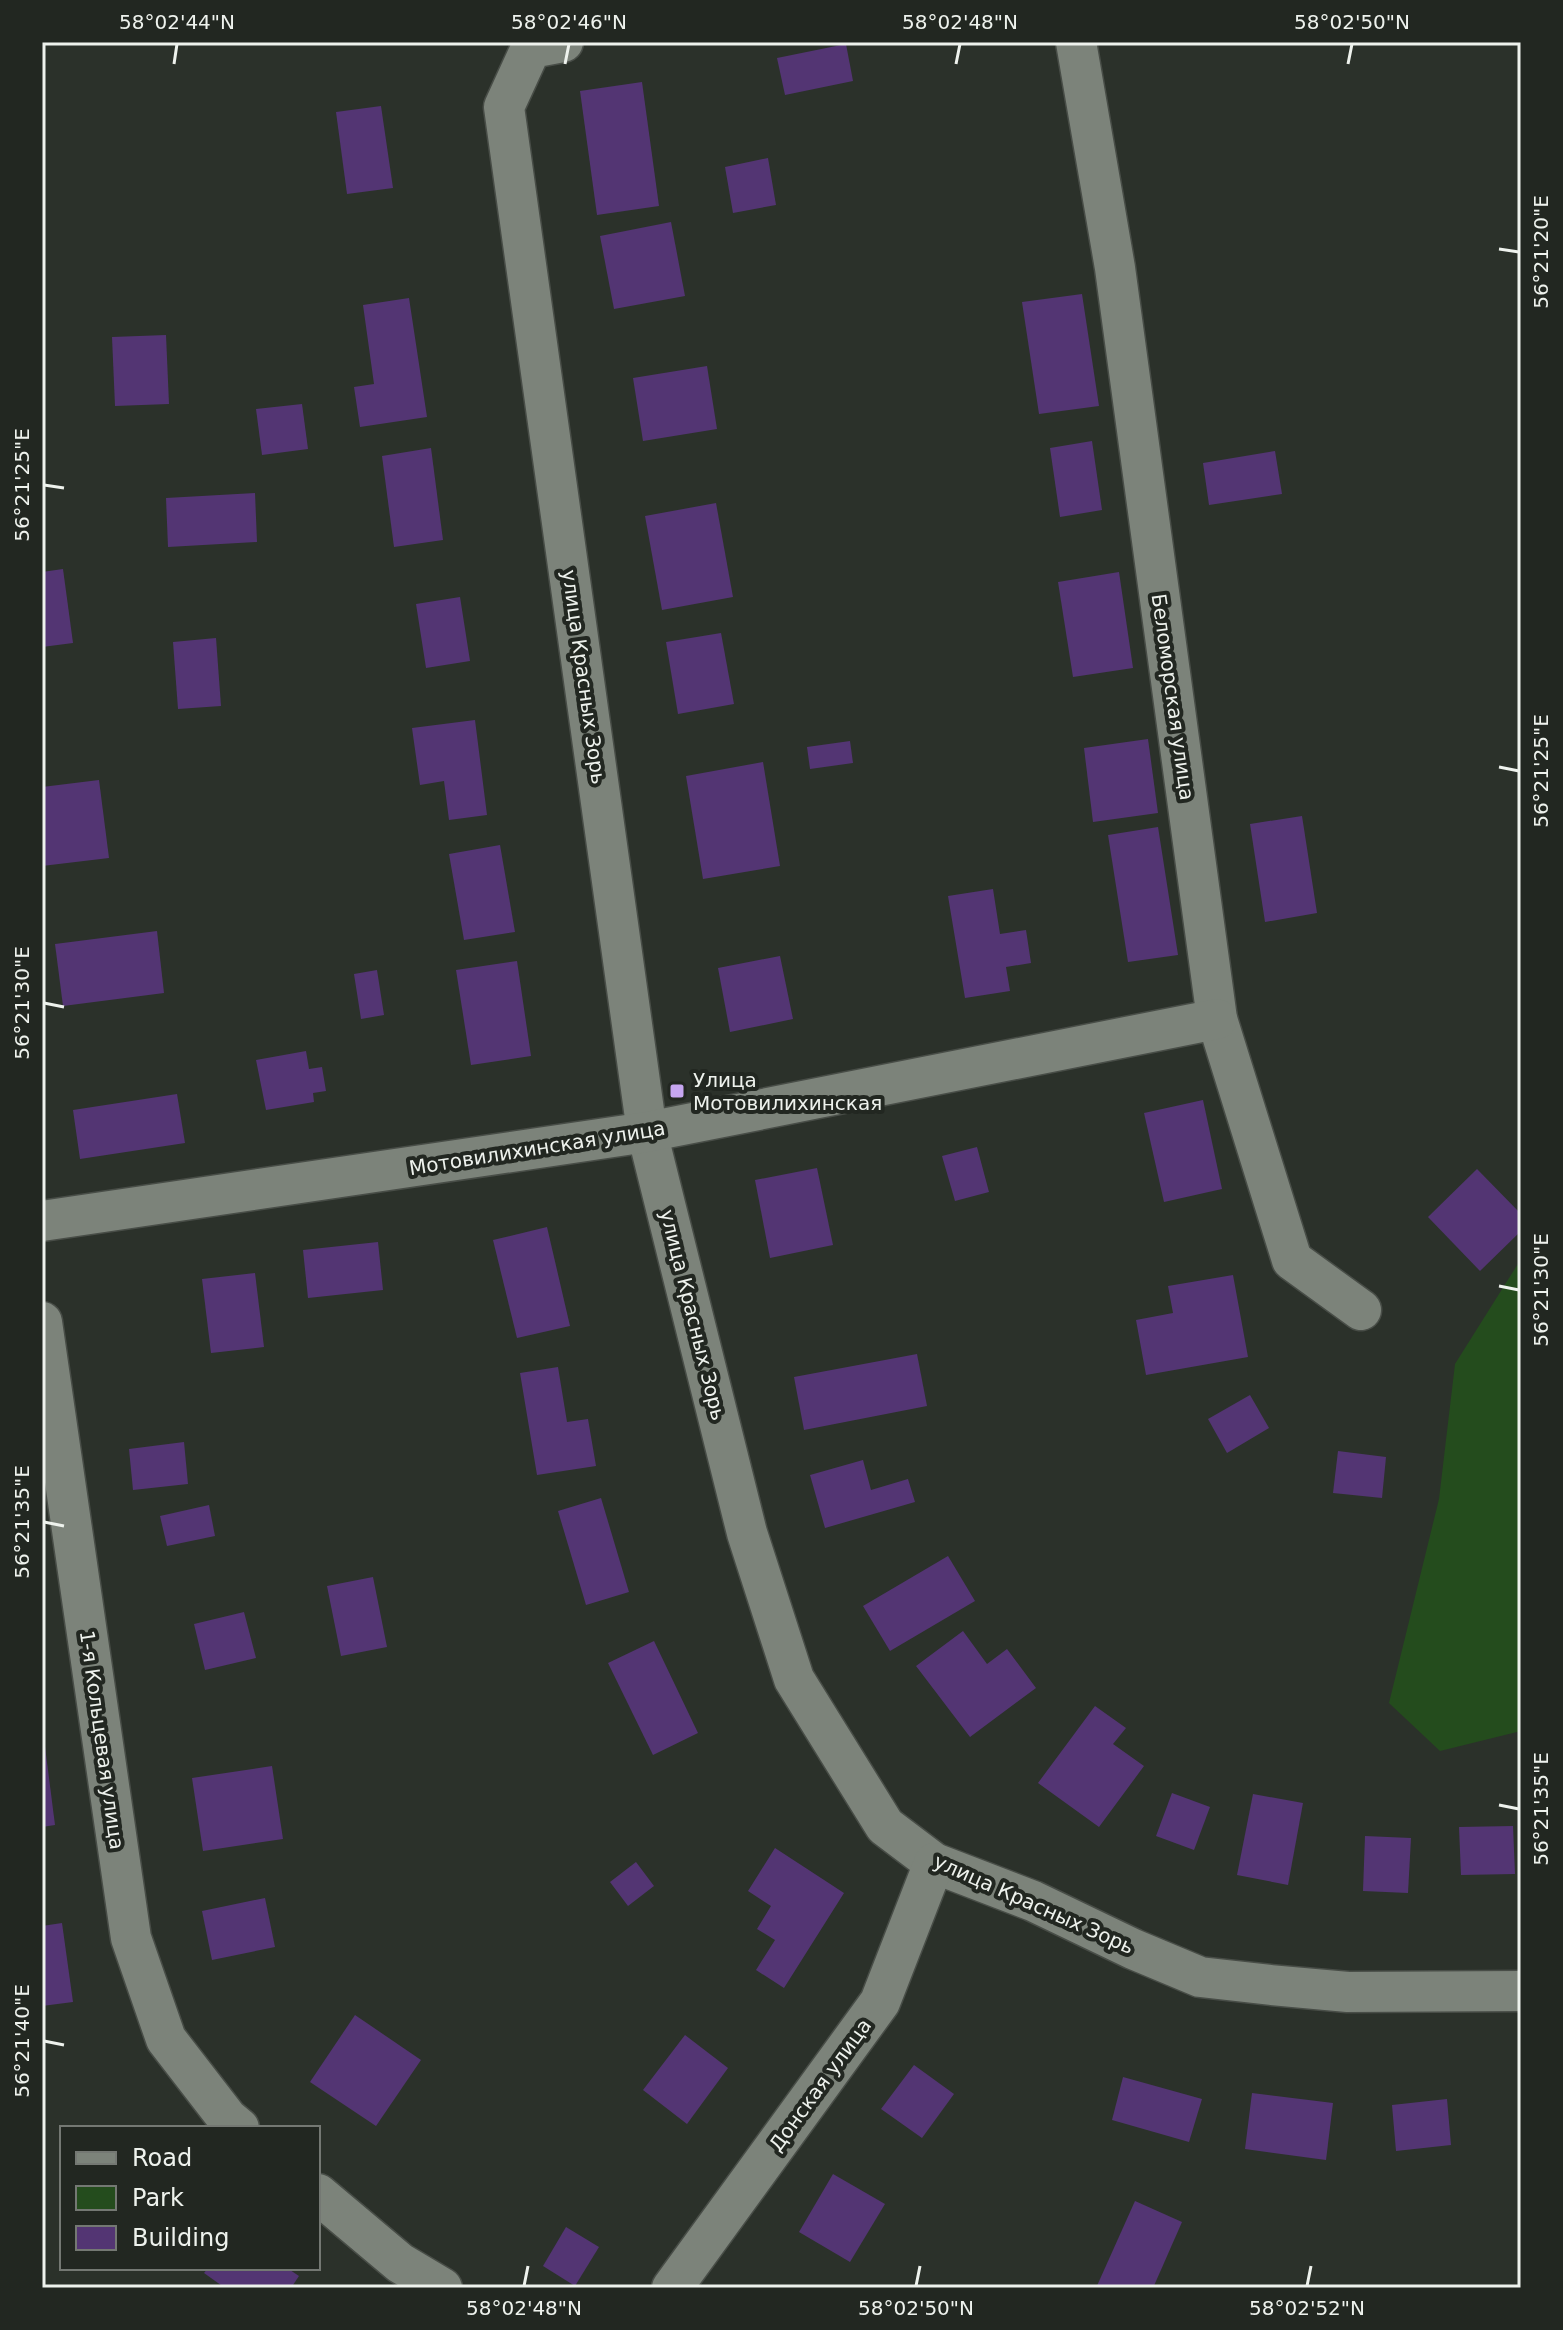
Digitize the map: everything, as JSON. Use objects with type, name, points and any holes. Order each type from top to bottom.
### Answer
[{"type":"street","name":"улица Красных Зорь","points":[[563,42],[531,48],[504,107],[647,1132],[747,1533],[794,1679],[885,1826],[934,1863],[1033,1901],[1200,1977],[1348,1992],[1521,1991]]},
{"type":"street","name":"Беломорская улица","points":[[1076,42],[1115,268],[1217,1019],[1292,1260],[1361,1310]]},
{"type":"street","name":"Мотовилихинская улица","points":[[42,1221],[647,1132],[1217,1019]]},
{"type":"street","name":"1-я Кольцевая улица","points":[[42,1322],[131,1938],[166,2039],[227,2118],[237,2126]]},
{"type":"street","name":"Донская улица","points":[[672,2288],[880,2002],[934,1863]]},
{"type":"street","points":[[320,2196],[400,2263],[442,2288]]},
{"type":"green space","points":[[1521,1259],[1521,1731],[1440,1751],[1389,1703],[1439,1499],[1455,1364]]},
{"type":"building","points":[[846,44],[853,81],[785,95],[777,58]]},
{"type":"building","points":[[642,82],[659,206],[597,215],[580,91]]},
{"type":"building","points":[[381,106],[393,188],[347,194],[336,112]]},
{"type":"building","points":[[768,158],[776,205],[733,213],[725,167]]},
{"type":"building","points":[[671,222],[685,296],[614,309],[600,236]]},
{"type":"building","points":[[1082,294],[1099,406],[1039,414],[1022,302]]},
{"type":"building","points":[[409,298],[427,417],[360,427],[354,387],[374,384],[363,305]]},
{"type":"building","points":[[166,335],[169,404],[115,406],[112,337]]},
{"type":"building","points":[[707,366],[717,429],[643,441],[633,378]]},
{"type":"building","points":[[302,404],[308,449],[262,455],[256,409]]},
{"type":"building","points":[[1092,441],[1102,510],[1060,517],[1050,448]]},
{"type":"building","points":[[431,448],[443,540],[394,547],[382,456]]},
{"type":"building","points":[[1275,451],[1282,494],[1209,505],[1203,463]]},
{"type":"building","points":[[255,493],[257,542],[168,547],[166,498]]},
{"type":"building","points":[[716,503],[733,597],[662,610],[645,516]]},
{"type":"building","points":[[63,569],[73,643],[42,647],[42,572]]},
{"type":"building","points":[[1119,572],[1133,668],[1073,677],[1058,582]]},
{"type":"building","points":[[460,597],[470,661],[426,668],[416,604]]},
{"type":"building","points":[[721,633],[734,704],[678,714],[666,642]]},
{"type":"building","points":[[216,638],[221,706],[178,709],[173,642]]},
{"type":"building","points":[[475,720],[487,815],[449,820],[444,781],[420,785],[412,728]]},
{"type":"building","points":[[1148,739],[1158,813],[1093,822],[1084,748]]},
{"type":"building","points":[[850,741],[853,763],[810,769],[807,747]]},
{"type":"building","points":[[763,762],[780,866],[703,879],[686,776]]},
{"type":"building","points":[[99,780],[109,858],[42,866],[42,787]]},
{"type":"building","points":[[1302,816],[1317,913],[1265,922],[1250,824]]},
{"type":"building","points":[[1158,827],[1178,955],[1128,962],[1108,835]]},
{"type":"building","points":[[500,845],[515,932],[464,940],[449,854]]},
{"type":"building","points":[[993,889],[1000,934],[1026,930],[1031,963],[1006,967],[1010,991],[965,998],[948,896]]},
{"type":"building","points":[[157,931],[164,993],[63,1006],[55,944]]},
{"type":"building","points":[[780,956],[793,1019],[730,1032],[718,968]]},
{"type":"building","points":[[517,961],[531,1056],[471,1065],[456,970]]},
{"type":"building","points":[[377,970],[384,1015],[361,1019],[354,974]]},
{"type":"building","points":[[306,1051],[309,1069],[322,1067],[326,1091],[313,1093],[314,1102],[266,1110],[256,1060]]},
{"type":"building","points":[[177,1094],[185,1143],[80,1159],[73,1110]]},
{"type":"building","points":[[1203,1100],[1222,1189],[1164,1202],[1144,1113]]},
{"type":"building","points":[[977,1147],[989,1192],[955,1201],[942,1156]]},
{"type":"building","points":[[817,1168],[833,1245],[770,1258],[755,1180]]},
{"type":"building","points":[[1477,1169],[1521,1214],[1521,1231],[1480,1271],[1428,1217]]},
{"type":"building","points":[[547,1227],[570,1326],[517,1338],[493,1240]]},
{"type":"building","points":[[378,1242],[383,1290],[308,1298],[303,1250]]},
{"type":"building","points":[[255,1273],[264,1347],[211,1353],[202,1279]]},
{"type":"building","points":[[1233,1275],[1248,1357],[1146,1375],[1136,1320],[1173,1313],[1168,1286]]},
{"type":"building","points":[[917,1354],[927,1406],[804,1430],[794,1377]]},
{"type":"building","points":[[558,1367],[567,1422],[588,1419],[596,1466],[537,1475],[520,1373]]},
{"type":"building","points":[[1250,1395],[1269,1428],[1227,1453],[1208,1419]]},
{"type":"building","points":[[184,1442],[188,1484],[133,1490],[129,1449]]},
{"type":"building","points":[[1338,1451],[1386,1457],[1382,1498],[1333,1493]]},
{"type":"building","points":[[863,1460],[871,1490],[908,1479],[915,1502],[825,1528],[810,1475]]},
{"type":"building","points":[[601,1498],[629,1592],[586,1605],[558,1511]]},
{"type":"building","points":[[209,1505],[215,1536],[167,1546],[160,1516]]},
{"type":"building","points":[[948,1556],[975,1601],[890,1651],[863,1606]]},
{"type":"building","points":[[373,1577],[387,1647],[341,1656],[327,1586]]},
{"type":"building","points":[[244,1612],[256,1658],[205,1670],[194,1624]]},
{"type":"building","points":[[963,1631],[987,1664],[1007,1649],[1036,1688],[970,1737],[916,1666]]},
{"type":"building","points":[[654,1641],[698,1733],[653,1755],[608,1663]]},
{"type":"building","points":[[1095,1706],[1126,1728],[1113,1744],[1144,1766],[1099,1827],[1038,1783]]},
{"type":"building","points":[[42,1723],[55,1825],[42,1827]]},
{"type":"building","points":[[272,1766],[283,1839],[203,1851],[192,1778]]},
{"type":"building","points":[[1172,1793],[1210,1807],[1194,1850],[1156,1836]]},
{"type":"building","points":[[1253,1794],[1303,1803],[1288,1885],[1237,1875]]},
{"type":"building","points":[[1513,1826],[1515,1874],[1461,1875],[1459,1827]]},
{"type":"building","points":[[1365,1836],[1411,1838],[1408,1893],[1363,1891]]},
{"type":"building","points":[[775,1848],[844,1893],[784,1988],[756,1970],[775,1940],[757,1929],[771,1906],[748,1891]]},
{"type":"building","points":[[636,1862],[654,1886],[628,1906],[610,1882]]},
{"type":"building","points":[[265,1898],[275,1947],[212,1960],[202,1911]]},
{"type":"building","points":[[62,1923],[73,2002],[42,2006],[42,1926]]},
{"type":"building","points":[[355,2015],[421,2060],[376,2126],[310,2082]]},
{"type":"building","points":[[685,2035],[728,2068],[687,2124],[643,2090]]},
{"type":"building","points":[[914,2065],[954,2094],[922,2138],[881,2109]]},
{"type":"building","points":[[1123,2077],[1202,2099],[1189,2142],[1112,2120]]},
{"type":"building","points":[[1252,2093],[1333,2103],[1326,2160],[1245,2149]]},
{"type":"building","points":[[1447,2099],[1451,2145],[1396,2151],[1392,2105]]},
{"type":"building","points":[[833,2174],[885,2204],[850,2262],[799,2232]]},
{"type":"building","points":[[1135,2201],[1182,2222],[1153,2288],[1096,2288]]},
{"type":"building","points":[[566,2227],[599,2247],[575,2286],[543,2266]]},
{"type":"building","points":[[206,2270],[290,2270],[299,2276],[291,2288],[225,2288],[204,2273]]},
{"type":"place","name":"Улица Мотовилихинская","points":[[677,1091]]}]
